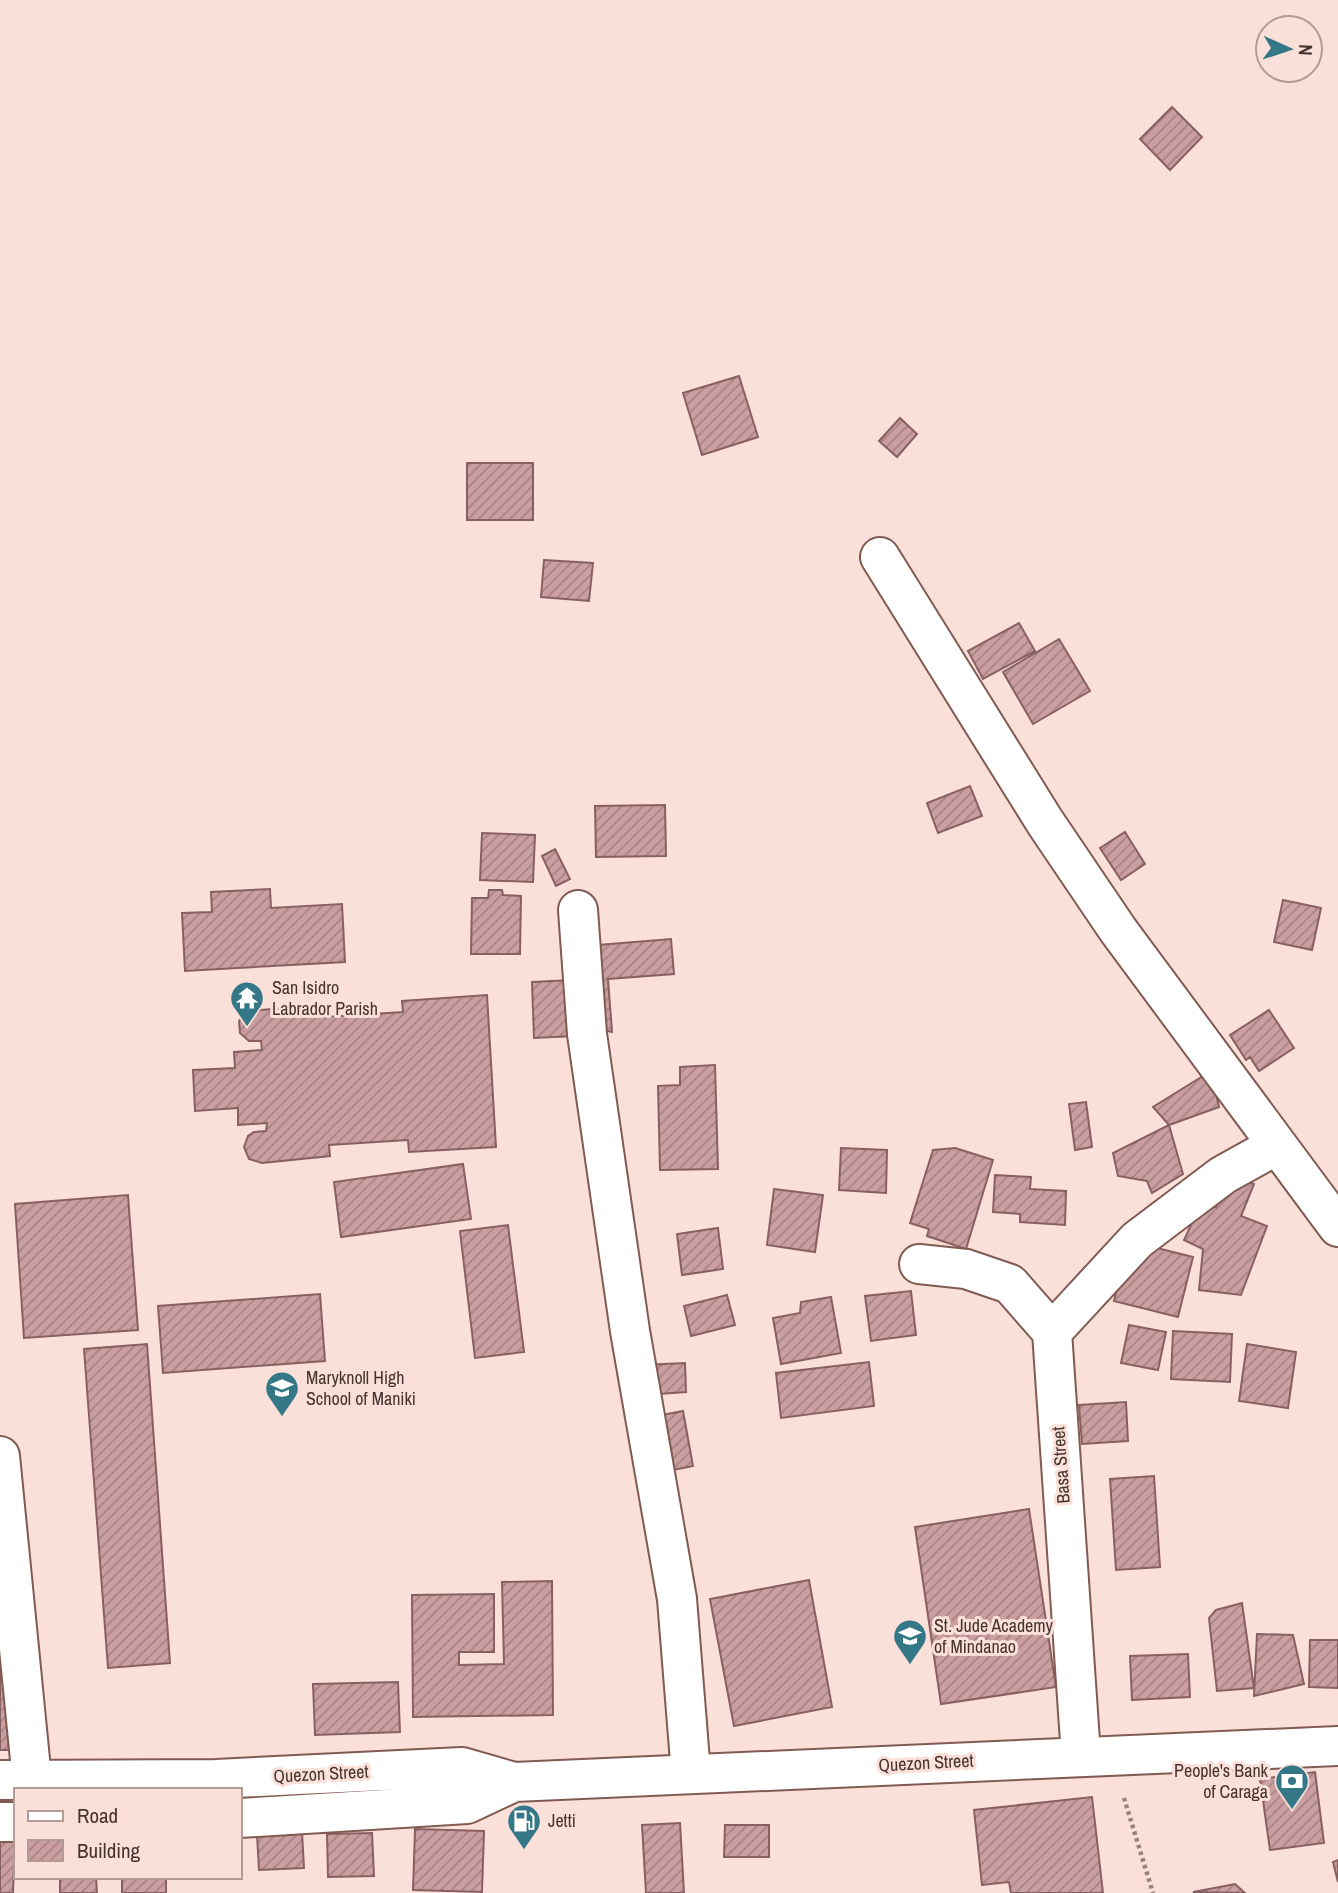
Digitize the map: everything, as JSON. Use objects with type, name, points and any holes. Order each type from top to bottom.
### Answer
[{"type":"main road","points":[[880,557],[1045,822],[1118,930],[1338,1227]]},
{"type":"main road","points":[[578,910],[593,1074],[630,1331],[677,1599],[691,1774]]},
{"type":"main road","points":[[919,1264],[966,1269],[1010,1284],[1052,1332],[1138,1240],[1223,1175],[1277,1145]]},
{"type":"main road","name":"Basa Street","points":[[1052,1332],[1081,1756]]},
{"type":"main road","points":[[0,1456],[22,1784]]},
{"type":"main road","name":"Quezon Street","points":[[22,1784],[216,1779],[462,1767],[514,1782],[1338,1746]]},
{"type":"main road","name":"Quezon Street","points":[[242,1818],[467,1804],[514,1782]]},
{"type":"path","points":[[1124,1798],[1153,1893]]},
{"type":"building","points":[[1172,107],[1202,137],[1170,170],[1140,139]]},
{"type":"building","points":[[739,376],[758,437],[702,455],[683,393]]},
{"type":"building","points":[[900,418],[917,434],[897,457],[879,441]]},
{"type":"building","points":[[467,463],[533,463],[533,520],[467,520]]},
{"type":"building","points":[[544,560],[593,563],[589,601],[541,597]]},
{"type":"building","points":[[1019,623],[1035,651],[983,679],[968,651]]},
{"type":"building","points":[[1059,639],[1090,691],[1033,724],[1003,672]]},
{"type":"building","points":[[970,786],[982,816],[938,833],[927,803]]},
{"type":"building","points":[[665,805],[666,856],[596,857],[595,806]]},
{"type":"building","points":[[1125,832],[1145,864],[1121,880],[1100,848]]},
{"type":"building","points":[[482,833],[535,835],[533,882],[480,880]]},
{"type":"building","points":[[555,849],[570,879],[556,886],[542,856]]},
{"type":"building","points":[[270,889],[271,908],[342,904],[345,962],[185,971],[182,913],[212,912],[211,892]]},
{"type":"building","points":[[489,890],[502,890],[503,895],[521,896],[520,954],[471,954],[472,898],[488,898]]},
{"type":"building","points":[[1283,900],[1321,908],[1312,950],[1274,942]]},
{"type":"building","points":[[671,939],[674,974],[608,979],[612,1032],[593,1028],[586,946]]},
{"type":"building","points":[[572,980],[575,1036],[534,1038],[532,982]]},
{"type":"building","points":[[487,995],[496,1147],[409,1152],[408,1140],[329,1145],[330,1156],[262,1163],[249,1159],[244,1147],[248,1136],[254,1132],[266,1131],[267,1123],[238,1125],[238,1108],[195,1111],[193,1070],[235,1068],[234,1052],[262,1050],[261,1041],[249,1041],[240,1033],[239,1021],[248,1011],[323,1005],[324,1017],[403,1012],[402,1001]]},
{"type":"building","points":[[1269,1010],[1294,1048],[1259,1071],[1250,1057],[1246,1060],[1230,1035]]},
{"type":"building","points":[[715,1065],[718,1169],[660,1170],[658,1086],[680,1085],[680,1067]]},
{"type":"building","points":[[1211,1071],[1219,1107],[1169,1125],[1153,1107]]},
{"type":"building","points":[[1086,1102],[1092,1147],[1075,1150],[1069,1104]]},
{"type":"building","points":[[1169,1125],[1183,1174],[1152,1193],[1147,1181],[1118,1176],[1113,1153]]},
{"type":"building","points":[[841,1148],[887,1150],[886,1193],[839,1190]]},
{"type":"building","points":[[955,1148],[993,1160],[966,1249],[927,1236],[929,1229],[910,1223],[933,1150]]},
{"type":"building","points":[[463,1164],[471,1219],[341,1237],[334,1182]]},
{"type":"building","points":[[1229,1174],[1254,1184],[1241,1216],[1267,1226],[1241,1295],[1199,1290],[1203,1249],[1184,1240],[1199,1208],[1216,1207]]},
{"type":"building","points":[[995,1175],[1031,1177],[1030,1189],[1066,1191],[1065,1225],[1020,1222],[1020,1214],[993,1212]]},
{"type":"building","points":[[774,1189],[823,1195],[815,1252],[767,1245]]},
{"type":"building","points":[[128,1195],[138,1330],[24,1338],[15,1204]]},
{"type":"building","points":[[508,1225],[524,1352],[475,1358],[460,1231]]},
{"type":"building","points":[[718,1228],[723,1269],[682,1275],[677,1234]]},
{"type":"building","points":[[1153,1247],[1193,1257],[1178,1317],[1114,1301],[1124,1257],[1144,1262]]},
{"type":"building","points":[[911,1291],[916,1335],[871,1341],[865,1296]]},
{"type":"building","points":[[320,1294],[325,1361],[163,1373],[158,1306]]},
{"type":"building","points":[[727,1295],[735,1325],[691,1336],[684,1306]]},
{"type":"building","points":[[831,1297],[841,1353],[781,1364],[773,1318],[800,1313],[801,1302]]},
{"type":"building","points":[[1129,1325],[1166,1332],[1158,1370],[1121,1363]]},
{"type":"building","points":[[1173,1331],[1232,1334],[1230,1382],[1171,1379]]},
{"type":"building","points":[[147,1344],[170,1663],[108,1668],[84,1349]]},
{"type":"building","points":[[1247,1344],[1296,1352],[1288,1408],[1239,1401]]},
{"type":"building","points":[[869,1362],[874,1406],[781,1418],[776,1373]]},
{"type":"building","points":[[685,1363],[686,1392],[645,1395],[643,1365]]},
{"type":"building","points":[[1126,1402],[1128,1441],[1082,1444],[1079,1405]]},
{"type":"building","points":[[683,1411],[693,1466],[663,1472],[652,1417]]},
{"type":"building","points":[[1154,1476],[1160,1567],[1116,1570],[1110,1479]]},
{"type":"building","points":[[1029,1509],[1056,1687],[941,1704],[915,1527]]},
{"type":"building","points":[[809,1580],[832,1707],[734,1726],[710,1599]]},
{"type":"building","points":[[552,1581],[553,1715],[413,1717],[412,1595],[494,1594],[494,1652],[459,1652],[459,1665],[504,1664],[502,1582]]},
{"type":"building","points":[[1242,1603],[1254,1688],[1217,1691],[1209,1618],[1216,1610]]},
{"type":"building","points":[[0,1624],[12,1750],[0,1750]]},
{"type":"building","points":[[1257,1634],[1293,1635],[1304,1684],[1254,1696]]},
{"type":"building","points":[[1310,1640],[1338,1640],[1338,1688],[1309,1687]]},
{"type":"building","points":[[1188,1654],[1190,1697],[1132,1700],[1130,1656]]},
{"type":"building","points":[[398,1682],[400,1732],[315,1735],[313,1684]]},
{"type":"building","name":"People's Bank of Caraga","points":[[1315,1772],[1324,1843],[1270,1850],[1260,1779]]},
{"type":"building","points":[[1092,1797],[1103,1893],[1011,1893],[1009,1882],[982,1885],[974,1810]]},
{"type":"building","points":[[680,1823],[684,1893],[646,1893],[642,1825]]},
{"type":"building","points":[[725,1825],[769,1825],[769,1857],[724,1857]]},
{"type":"building","points":[[415,1829],[484,1831],[482,1892],[413,1890]]},
{"type":"building","points":[[302,1832],[304,1868],[259,1870],[257,1835]]},
{"type":"building","points":[[372,1833],[374,1876],[328,1877],[327,1834]]},
{"type":"building","points":[[0,1834],[14,1835],[13,1893],[0,1893]]},
{"type":"building","points":[[1338,1860],[1338,1882],[1333,1862]]},
{"type":"building","points":[[60,1879],[96,1879],[97,1893],[60,1893]]},
{"type":"building","points":[[122,1879],[166,1879],[166,1893],[122,1893]]},
{"type":"building","points":[[1235,1884],[1245,1893],[1193,1892]]},
{"type":"place","name":"San Isidro Labrador Parish","points":[[247,1028]]},
{"type":"place","name":"Maryknoll High School of Maniki","points":[[282,1418]]},
{"type":"place","name":"St. Jude Academy of Mindanao","points":[[910,1666]]},
{"type":"place","name":"People's Bank of Caraga","points":[[1292,1811]]},
{"type":"place","name":"Jetti","points":[[524,1851]]}]
